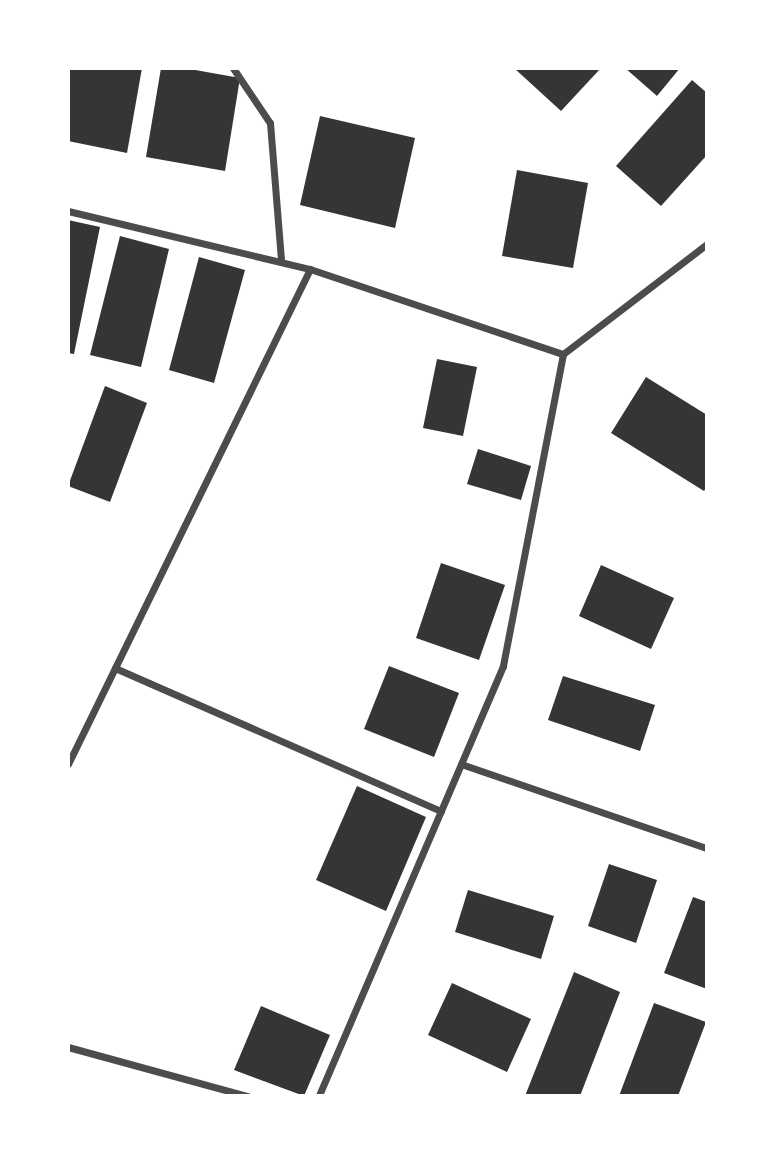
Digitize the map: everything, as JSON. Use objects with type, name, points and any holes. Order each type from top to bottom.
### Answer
[{"type":"street","points":[[233,68],[270,123],[281,261]]},
{"type":"street","points":[[68,211],[310,269],[562,354]]},
{"type":"street","points":[[319,1096],[503,666],[562,354],[707,244]]},
{"type":"street","points":[[68,764],[310,269]]},
{"type":"street","points":[[115,668],[440,811]]},
{"type":"street","points":[[461,764],[707,848]]},
{"type":"street","points":[[68,1046],[247,1096]]},
{"type":"building","points":[[68,68],[142,68],[127,153],[68,141]]},
{"type":"building","points":[[161,68],[184,68],[240,78],[225,171],[146,157]]},
{"type":"building","points":[[514,68],[601,68],[561,111]]},
{"type":"building","points":[[625,68],[680,68],[657,96]]},
{"type":"building","points":[[692,80],[707,93],[707,155],[661,206],[616,166]]},
{"type":"building","points":[[320,116],[415,138],[395,228],[300,205]]},
{"type":"building","points":[[517,170],[588,183],[573,268],[502,256]]},
{"type":"building","points":[[68,220],[100,227],[74,354],[68,353]]},
{"type":"building","points":[[120,236],[169,249],[141,367],[90,355]]},
{"type":"building","points":[[199,257],[245,270],[214,383],[169,370]]},
{"type":"building","points":[[437,359],[477,367],[463,436],[423,428]]},
{"type":"building","points":[[646,377],[707,415],[707,487],[704,491],[611,433]]},
{"type":"building","points":[[105,386],[147,403],[110,502],[68,486]]},
{"type":"building","points":[[478,449],[531,466],[521,500],[467,484]]},
{"type":"building","points":[[441,563],[505,585],[479,660],[416,638]]},
{"type":"building","points":[[601,565],[674,598],[651,649],[579,616]]},
{"type":"building","points":[[389,666],[459,693],[434,757],[364,729]]},
{"type":"building","points":[[563,676],[655,705],[640,751],[548,720]]},
{"type":"building","points":[[357,786],[426,817],[386,911],[316,880]]},
{"type":"building","points":[[609,864],[657,880],[636,943],[588,926]]},
{"type":"building","points":[[468,890],[554,916],[541,959],[455,932]]},
{"type":"building","points":[[693,897],[707,902],[707,989],[664,973]]},
{"type":"building","points":[[574,972],[620,992],[580,1096],[525,1096]]},
{"type":"building","points":[[452,983],[531,1019],[507,1072],[428,1035]]},
{"type":"building","points":[[654,1003],[706,1022],[678,1096],[619,1096]]},
{"type":"building","points":[[261,1006],[330,1035],[304,1096],[234,1070]]}]
